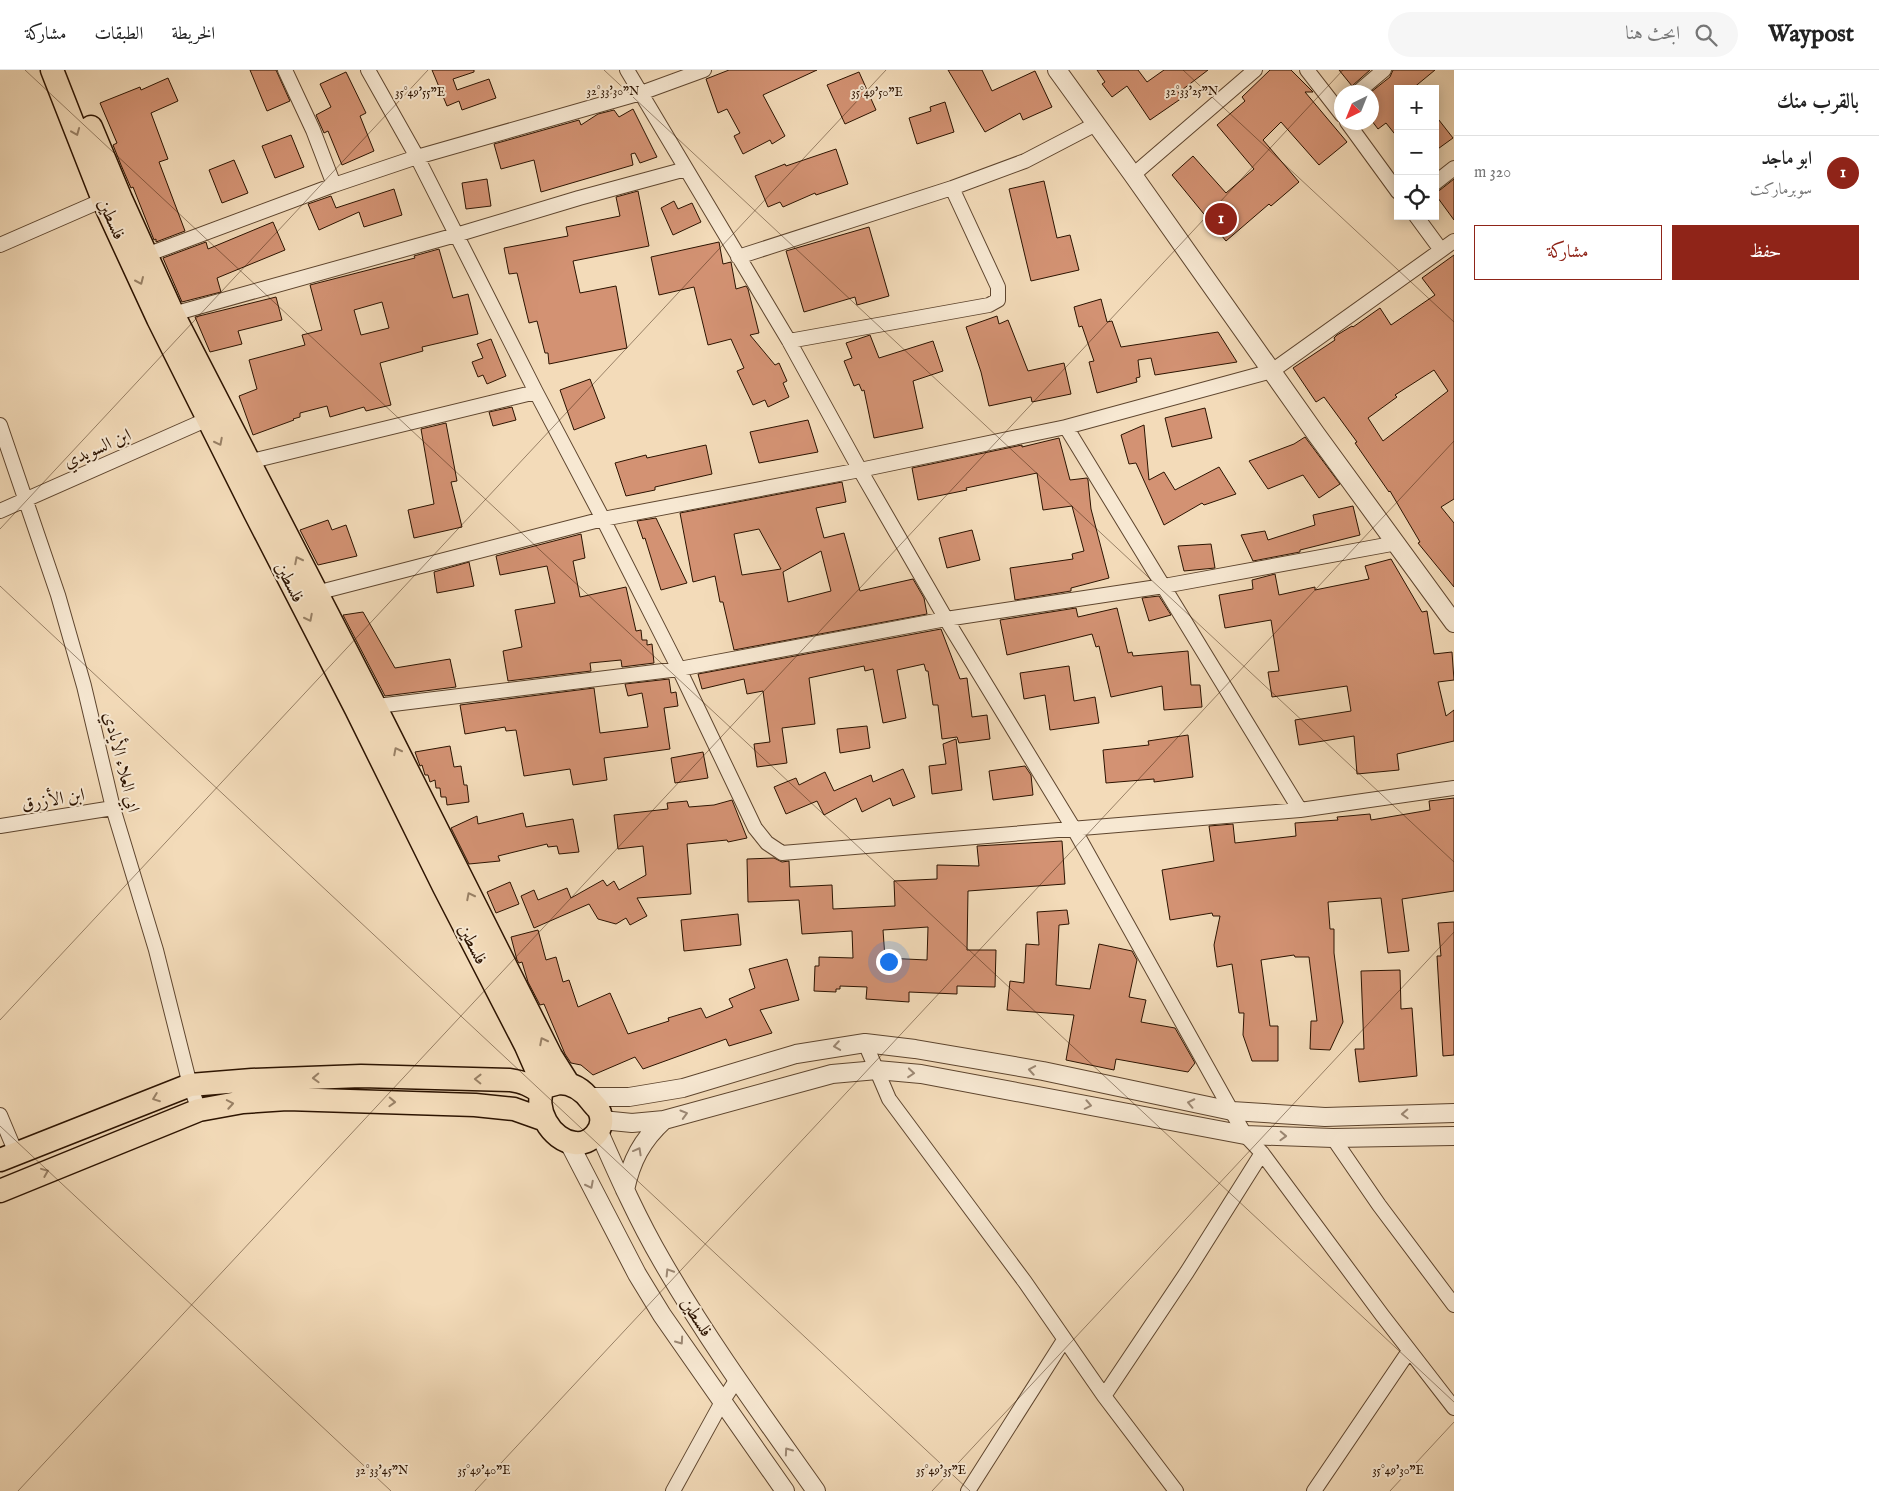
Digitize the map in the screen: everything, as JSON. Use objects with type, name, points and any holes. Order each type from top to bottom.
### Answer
[{"type":"main road","name":"فلسطين","points":[[52,70],[103,200],[154,312],[208,420],[263,511],[316,593],[444,887],[526,1046],[542,1090]]},
{"type":"main road","name":"فلسطين","points":[[68,70],[146,256],[173,314],[248,462],[263,511],[551,1056],[568,1083]]},
{"type":"main road","points":[[510,1080],[522,1065],[526,1046]]},
{"type":"main road","points":[[8,1157],[190,1084],[361,1076],[510,1080],[522,1082],[542,1090],[559,1083],[568,1083],[588,1097],[600,1113],[600,1126],[590,1140],[575,1144],[552,1130],[545,1120],[540,1104],[542,1090]]},
{"type":"main road","points":[[0,1191],[199,1110],[243,1102],[287,1099],[475,1104],[514,1109],[545,1120]]},
{"type":"street","points":[[285,70],[313,130],[334,185]]},
{"type":"street","points":[[368,70],[416,157],[603,519],[679,669],[755,828],[767,843],[782,853],[1300,810],[1454,788]]},
{"type":"street","points":[[627,70],[789,341],[860,470],[946,619],[1074,829],[1245,1135],[1262,1153],[1409,1351],[1454,1408]]},
{"type":"street","points":[[146,256],[334,185],[416,157],[641,93],[704,70]]},
{"type":"street","points":[[1057,70],[1316,434],[1451,613]]},
{"type":"street","points":[[1133,175],[1255,70]]},
{"type":"street","points":[[1307,70],[1334,104]]},
{"type":"street","points":[[1366,85],[1384,70]]},
{"type":"street","points":[[738,257],[952,188],[1025,161],[1096,124]]},
{"type":"street","points":[[1353,130],[1394,187]]},
{"type":"street","points":[[1439,180],[1454,168]]},
{"type":"street","points":[[173,314],[456,236],[579,198],[686,169]]},
{"type":"street","points":[[789,341],[989,305],[998,300],[998,287],[952,188]]},
{"type":"street","points":[[0,245],[103,200]]},
{"type":"street","points":[[1419,220],[1441,250]]},
{"type":"street","points":[[316,593],[603,519],[860,470],[1066,427],[1272,371],[1454,241]]},
{"type":"street","points":[[248,462],[536,392]]},
{"type":"street","name":"ابن السويدي","points":[[0,511],[208,420]]},
{"type":"street","name":"ابي العلاء الأيادي","points":[[0,424],[58,595],[84,686],[113,808],[156,950],[190,1084],[199,1110]]},
{"type":"street","points":[[1066,427],[1300,810]]},
{"type":"street","points":[[365,707],[679,669],[946,619],[1164,586],[1397,543]]},
{"type":"street","name":"ابن الأزرق","points":[[0,826],[113,808]]},
{"type":"street","points":[[865,1043],[889,1099],[1025,1282],[1104,1396],[1176,1491]]},
{"type":"street","points":[[588,1097],[629,1097],[682,1088],[796,1054],[835,1046],[865,1043],[915,1049],[1043,1072],[1232,1111],[1325,1116],[1454,1113]]},
{"type":"street","points":[[600,1126],[664,1120],[832,1074],[877,1070],[921,1074],[1245,1135],[1333,1138],[1453,1138]]},
{"type":"street","points":[[0,1115],[8,1157]]},
{"type":"street","points":[[625,1190],[637,1151],[649,1134],[664,1120]]},
{"type":"street","name":"فلسطين","points":[[600,1126],[625,1190],[661,1260],[737,1379],[816,1491]]},
{"type":"street","points":[[1333,1138],[1379,1205],[1454,1305]]},
{"type":"street","name":"فلسطين","points":[[568,1141],[637,1274],[662,1315],[786,1491]]},
{"type":"street","points":[[1104,1396],[1187,1272],[1262,1153]]},
{"type":"street","points":[[970,1490],[1064,1340]]},
{"type":"street","points":[[1314,1491],[1409,1351]]},
{"type":"street","points":[[673,1491],[722,1402],[737,1379]]},
{"type":"building","points":[[250,70],[276,70],[290,101],[267,111]]},
{"type":"building","points":[[432,70],[474,70],[474,72],[453,79],[457,90],[489,79],[496,98],[462,110],[459,101],[447,106]]},
{"type":"building","points":[[729,70],[817,70],[763,95],[785,136],[772,144],[770,140],[743,154],[734,136],[740,133],[727,109],[718,113],[706,79]]},
{"type":"building","points":[[948,70],[982,70],[992,91],[1035,71],[1052,107],[1023,120],[1020,113],[985,132]]},
{"type":"building","points":[[1097,70],[1138,70],[1147,82],[1164,70],[1208,70],[1178,93],[1182,98],[1150,120],[1127,86],[1112,97],[1102,84],[1105,82]]},
{"type":"building","points":[[1270,70],[1291,70],[1313,92],[1305,92],[1334,127],[1334,130],[1337,130],[1347,142],[1319,165],[1281,122],[1263,140],[1299,182],[1271,206],[1269,204],[1226,241],[1172,175],[1193,156],[1226,193],[1254,169],[1217,125],[1245,101],[1242,97]]},
{"type":"building","points":[[1339,70],[1370,70],[1353,85]]},
{"type":"building","points":[[1393,70],[1435,70],[1417,85],[1394,85],[1394,133],[1386,123],[1379,128],[1379,86],[1390,77]]},
{"type":"building","points":[[346,72],[366,113],[360,116],[374,151],[342,165],[328,131],[324,133],[316,115],[331,107],[320,84]]},
{"type":"building","points":[[859,72],[876,110],[845,124],[827,85]]},
{"type":"building","points":[[168,78],[178,101],[151,113],[168,159],[159,162],[185,231],[156,242],[133,187],[131,188],[121,165],[113,145],[117,143],[100,103],[140,87],[141,90]]},
{"type":"building","points":[[945,102],[954,132],[917,144],[909,118],[931,111],[930,107]]},
{"type":"building","points":[[633,109],[657,157],[640,163],[635,153],[631,154],[633,165],[541,192],[534,160],[501,169],[494,144],[579,120],[581,125],[598,114],[614,110],[619,117]]},
{"type":"building","points":[[1439,120],[1453,138],[1439,148]]},
{"type":"building","points":[[291,135],[304,167],[275,178],[262,146]]},
{"type":"building","points":[[836,149],[848,184],[816,195],[815,193],[783,207],[780,202],[768,207],[755,176],[785,164],[786,166]]},
{"type":"building","points":[[234,160],[248,193],[222,203],[209,170]]},
{"type":"building","points":[[487,179],[491,206],[466,209],[462,183]]},
{"type":"building","points":[[1454,179],[1454,220],[1439,199],[1440,190]]},
{"type":"building","points":[[1044,181],[1057,238],[1070,235],[1079,270],[1031,281],[1009,189]]},
{"type":"building","points":[[394,189],[402,215],[364,227],[359,212],[319,230],[308,204],[331,196],[336,208]]},
{"type":"building","points":[[638,191],[649,246],[573,261],[580,293],[616,286],[627,348],[549,364],[548,353],[545,353],[537,321],[529,323],[517,273],[509,274],[504,248],[568,236],[566,227],[620,216],[616,197]]},
{"type":"building","points":[[674,201],[678,209],[692,203],[701,222],[673,235],[661,208]]},
{"type":"building","points":[[273,222],[285,250],[217,278],[221,292],[182,302],[163,258],[206,242],[208,249]]},
{"type":"building","points":[[869,227],[889,296],[857,305],[855,297],[804,312],[786,251]]},
{"type":"building","points":[[719,242],[723,264],[731,262],[736,289],[746,286],[748,289],[759,333],[750,335],[775,365],[779,363],[787,381],[783,383],[789,397],[768,407],[765,400],[753,405],[737,371],[744,368],[731,339],[708,345],[694,287],[659,295],[651,257]]},
{"type":"building","points":[[439,249],[453,298],[468,294],[478,334],[422,347],[423,351],[380,363],[391,405],[366,411],[364,407],[330,417],[327,406],[300,413],[300,417],[294,420],[253,435],[239,396],[257,389],[249,360],[305,345],[302,335],[322,330],[310,285],[415,258],[414,256]],"holes":[[[382,302],[389,328],[361,335],[354,310]]]},
{"type":"building","points":[[1454,255],[1454,499],[1441,507],[1454,523],[1454,587],[1418,543],[1420,542],[1390,491],[1324,397],[1316,402],[1293,368],[1335,340],[1334,338],[1337,335],[1353,327],[1380,308],[1391,325],[1435,295],[1422,278]],"holes":[[[1434,370],[1448,391],[1383,441],[1368,418],[1397,397],[1395,395]]]},
{"type":"building","points":[[276,297],[282,320],[238,331],[242,344],[210,352],[195,317]]},
{"type":"building","points":[[1101,299],[1107,322],[1112,321],[1121,347],[1218,332],[1237,362],[1155,375],[1151,358],[1138,360],[1140,377],[1136,378],[1137,382],[1097,393],[1089,362],[1094,361],[1082,326],[1079,327],[1074,307]]},
{"type":"building","points":[[997,316],[999,324],[1008,320],[1028,371],[1064,363],[1071,394],[1032,402],[1031,397],[989,406],[981,372],[966,327]]},
{"type":"building","points":[[870,335],[879,358],[933,341],[943,371],[913,381],[923,428],[874,438],[864,390],[862,391],[859,384],[854,386],[844,361],[852,358],[846,343]]},
{"type":"building","points":[[491,339],[506,376],[487,384],[483,375],[478,377],[472,362],[483,358],[477,344]]},
{"type":"building","points":[[590,379],[605,418],[574,430],[560,390]]},
{"type":"building","points":[[512,407],[516,420],[493,426],[489,412]]},
{"type":"building","points":[[1205,408],[1212,438],[1172,447],[1165,418]]},
{"type":"building","points":[[808,420],[818,452],[759,463],[750,432]]},
{"type":"building","points":[[446,423],[457,481],[451,482],[462,527],[414,538],[408,510],[434,504],[421,429]]},
{"type":"building","points":[[1144,425],[1149,480],[1164,472],[1175,490],[1219,467],[1236,494],[1204,505],[1202,503],[1164,525],[1136,463],[1129,464],[1121,435]]},
{"type":"building","points":[[1305,437],[1340,484],[1319,498],[1303,475],[1268,489],[1249,461],[1294,444]]},
{"type":"building","points":[[1059,438],[1070,480],[1087,478],[1088,480],[1091,509],[1109,578],[1071,588],[1071,591],[1015,600],[1010,568],[1073,559],[1072,554],[1084,551],[1072,506],[1043,510],[1037,473],[918,500],[912,468]]},
{"type":"building","points":[[706,445],[712,474],[655,487],[655,490],[626,496],[615,463],[646,455],[647,458]]},
{"type":"building","points":[[842,482],[846,502],[816,508],[824,538],[844,533],[860,591],[913,579],[924,598],[927,614],[734,650],[723,602],[720,602],[715,576],[693,582],[680,513]],"holes":[[[759,529],[781,569],[742,575],[734,534]],[[821,551],[831,591],[788,602],[783,572]]]},
{"type":"building","points":[[1353,506],[1360,535],[1300,550],[1300,552],[1253,561],[1241,535],[1265,531],[1268,540],[1315,525],[1313,515]]},
{"type":"building","points":[[656,518],[687,583],[661,590],[645,538],[643,539],[637,521]]},
{"type":"building","points":[[328,520],[332,530],[346,525],[357,556],[318,565],[300,530]]},
{"type":"building","points":[[972,530],[980,560],[947,568],[939,538]]},
{"type":"building","points":[[581,534],[585,558],[573,561],[580,597],[626,587],[636,631],[641,630],[642,640],[647,640],[647,645],[652,644],[654,663],[622,667],[621,660],[590,663],[591,671],[508,681],[503,651],[522,647],[515,610],[555,603],[547,566],[500,575],[496,556]]},
{"type":"building","points":[[1211,544],[1215,568],[1184,571],[1178,546]]},
{"type":"building","points":[[1391,559],[1422,612],[1427,611],[1434,654],[1452,652],[1454,680],[1438,682],[1446,716],[1454,710],[1454,741],[1397,754],[1399,770],[1357,774],[1354,736],[1299,745],[1295,720],[1351,711],[1347,686],[1272,697],[1268,672],[1279,671],[1271,620],[1225,628],[1219,595],[1253,589],[1252,580],[1275,574],[1279,595],[1315,587],[1315,590],[1369,579],[1365,566]]},
{"type":"building","points":[[469,562],[474,586],[437,593],[434,572]]},
{"type":"building","points":[[1159,596],[1171,615],[1149,621],[1142,598]]},
{"type":"building","points":[[1076,608],[1078,617],[1117,608],[1128,653],[1132,652],[1133,656],[1188,651],[1191,685],[1200,685],[1202,707],[1164,710],[1162,686],[1111,697],[1099,646],[1096,647],[1092,634],[1007,655],[1000,620]]},
{"type":"building","points":[[363,612],[395,668],[450,659],[456,687],[385,696],[343,615]]},
{"type":"building","points":[[941,629],[960,679],[967,678],[972,717],[987,715],[990,739],[959,743],[957,737],[942,739],[938,705],[933,705],[928,671],[926,671],[924,664],[897,670],[906,718],[883,723],[873,669],[865,671],[864,666],[809,678],[815,724],[782,728],[787,763],[757,767],[754,744],[770,742],[763,691],[747,694],[744,679],[702,689],[698,674]]},
{"type":"building","points":[[1069,666],[1074,701],[1095,697],[1099,723],[1050,730],[1045,695],[1024,699],[1020,673]]},
{"type":"building","points":[[669,679],[671,693],[676,692],[678,706],[664,708],[670,749],[604,758],[607,780],[573,785],[570,769],[524,776],[516,730],[506,731],[505,727],[465,734],[460,705],[594,688],[600,733],[648,727],[642,693],[628,696],[625,684]]},
{"type":"building","points":[[867,726],[870,748],[840,753],[837,729]]},
{"type":"building","points":[[1188,735],[1193,777],[1154,782],[1154,779],[1106,783],[1103,750],[1149,745],[1148,741]]},
{"type":"building","points":[[956,739],[962,790],[932,794],[929,766],[946,764],[943,744]]},
{"type":"building","points":[[450,746],[454,767],[461,766],[464,785],[467,785],[469,802],[447,805],[446,797],[441,797],[440,788],[436,788],[435,780],[430,782],[428,775],[425,775],[415,752]]},
{"type":"building","points":[[703,752],[708,778],[675,783],[671,758]]},
{"type":"building","points":[[1025,766],[1031,775],[1033,795],[993,800],[989,771]]},
{"type":"building","points":[[903,769],[915,797],[893,806],[890,798],[862,812],[856,798],[824,815],[817,801],[786,814],[774,787],[796,778],[799,785],[825,772],[834,791],[871,775],[873,782]]},
{"type":"building","points":[[1454,798],[1454,891],[1402,899],[1409,951],[1388,953],[1381,898],[1328,902],[1330,929],[1334,929],[1334,953],[1343,1022],[1330,1050],[1310,1049],[1311,1021],[1317,1021],[1309,957],[1295,957],[1294,955],[1261,960],[1270,1026],[1278,1026],[1278,1061],[1252,1061],[1243,1035],[1244,1013],[1239,1013],[1232,964],[1217,967],[1214,945],[1220,916],[1213,916],[1212,913],[1170,920],[1162,870],[1214,861],[1209,826],[1233,824],[1235,843],[1296,836],[1295,823],[1338,820],[1337,817],[1370,814],[1371,820],[1430,810],[1429,801]]},
{"type":"building","points":[[732,800],[747,838],[728,842],[727,840],[687,844],[691,894],[637,898],[647,916],[630,925],[626,918],[616,924],[598,919],[589,904],[534,928],[521,896],[534,890],[538,900],[567,888],[571,898],[603,880],[607,886],[614,881],[619,890],[646,875],[643,846],[618,849],[614,815],[668,809],[667,803],[687,801],[689,807],[714,805]]},
{"type":"building","points":[[523,813],[526,827],[573,819],[579,852],[559,854],[557,846],[548,847],[547,844],[498,856],[500,861],[469,864],[451,828],[477,816],[478,824]]},
{"type":"building","points":[[1062,841],[1065,884],[968,891],[967,950],[996,950],[995,987],[957,986],[957,994],[909,992],[909,1002],[866,999],[867,987],[840,986],[840,989],[836,989],[836,992],[814,991],[815,966],[819,966],[819,957],[853,958],[852,931],[802,934],[799,900],[748,902],[747,859],[774,858],[782,862],[789,861],[790,887],[832,885],[833,909],[895,906],[894,881],[937,879],[937,865],[979,866],[977,846]],"holes":[[[928,927],[927,960],[885,958],[883,930]]]},
{"type":"building","points":[[510,882],[519,904],[496,913],[487,892]]},
{"type":"building","points":[[1067,910],[1069,924],[1059,925],[1056,985],[1090,989],[1099,944],[1132,951],[1137,960],[1129,997],[1146,1000],[1141,1022],[1175,1028],[1195,1063],[1188,1072],[1116,1059],[1114,1070],[1066,1060],[1074,1015],[1007,1010],[1010,981],[1024,983],[1026,944],[1039,945],[1037,912]]},
{"type":"building","points":[[738,914],[741,945],[684,951],[681,920]]},
{"type":"building","points":[[1454,922],[1454,1055],[1443,1056],[1437,956],[1441,956],[1438,923]]},
{"type":"building","points":[[538,930],[546,960],[556,957],[563,982],[569,980],[578,1007],[610,993],[628,1034],[669,1021],[668,1018],[701,1008],[706,1018],[733,1007],[729,999],[755,988],[749,969],[787,959],[799,1000],[760,1010],[772,1033],[729,1046],[726,1039],[643,1069],[635,1057],[593,1075],[581,1065],[571,1063],[565,1054],[544,1004],[540,1005],[528,982],[522,962],[519,963],[517,960],[511,937]]},
{"type":"building","points":[[1400,970],[1401,1009],[1412,1008],[1417,1076],[1359,1082],[1355,1049],[1364,1049],[1361,971]]},
{"type":"place","name":"ابو ماجد","points":[[1221,219]]}]
